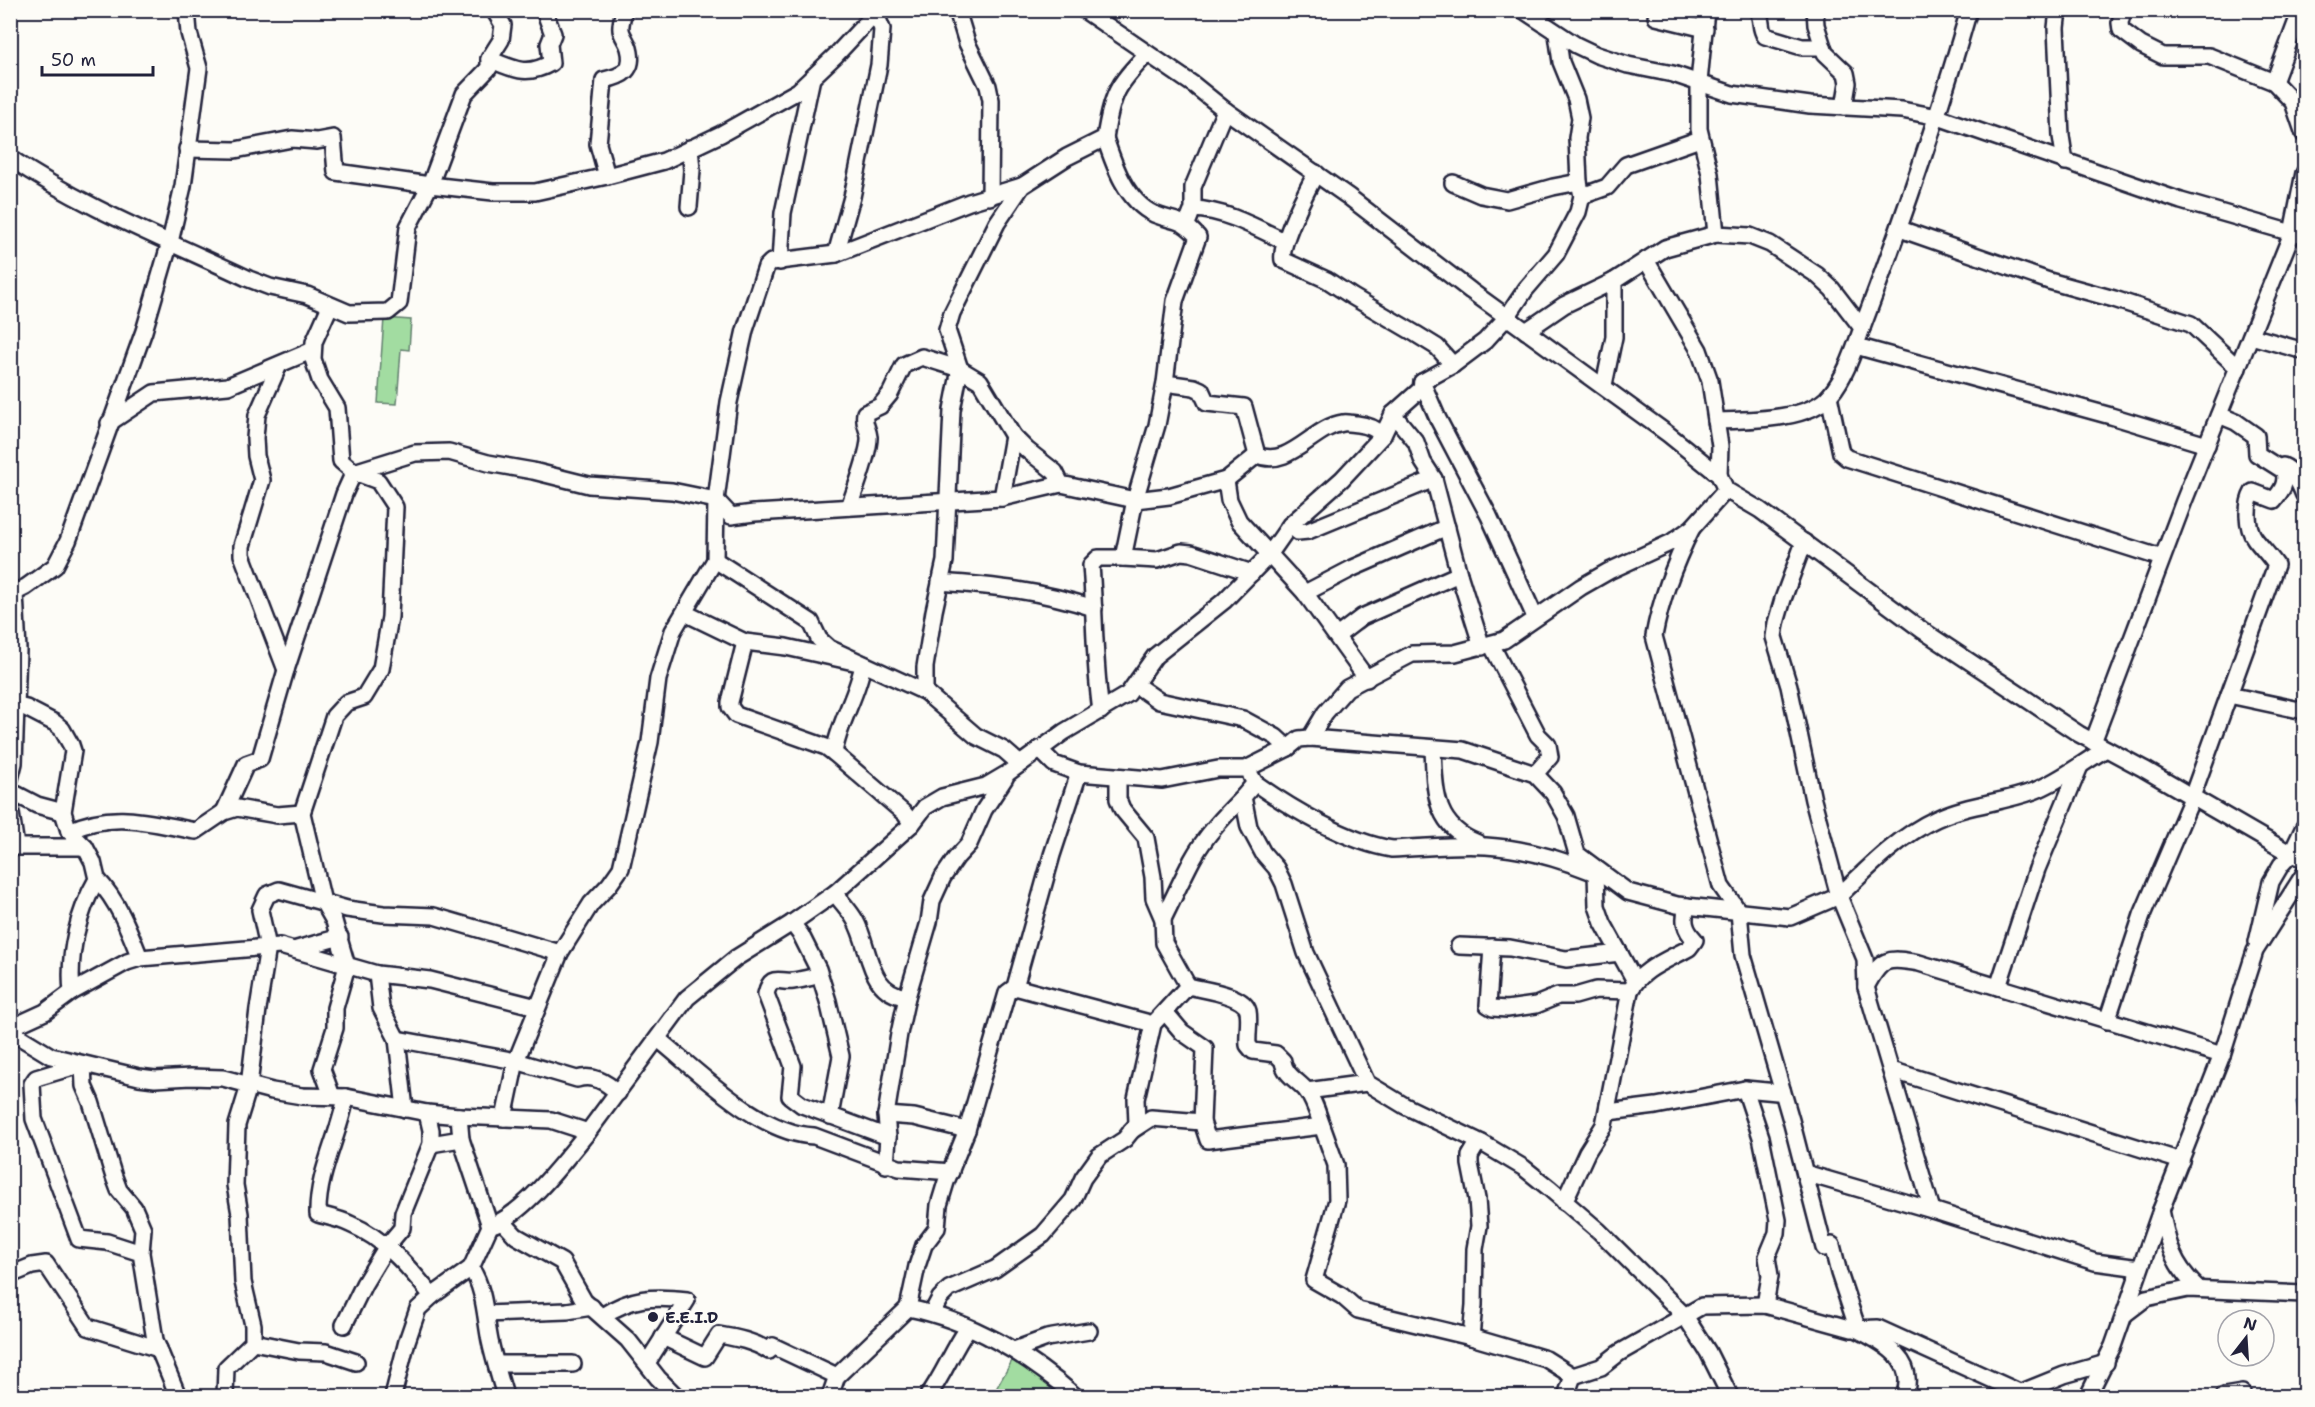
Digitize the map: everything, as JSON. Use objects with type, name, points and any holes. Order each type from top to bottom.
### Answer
[{"type":"street","points":[[10,779],[14,763],[13,705],[18,650],[13,594],[55,566],[68,541],[144,332],[170,242],[183,186],[199,68],[189,33],[187,10]]},
{"type":"street","points":[[10,158],[41,179],[249,279],[307,295],[349,313],[388,312],[399,303],[408,227],[430,185],[464,94],[489,68],[489,59],[501,40],[503,25],[494,10]]},
{"type":"street","points":[[489,59],[513,69],[536,72],[551,63],[549,44],[553,34],[544,10]]},
{"type":"street","points":[[608,176],[598,144],[600,114],[604,80],[624,73],[629,64],[629,48],[621,28],[624,10]]},
{"type":"street","points":[[957,10],[967,43],[988,86],[991,100],[990,197]]},
{"type":"street","points":[[1084,10],[1194,85],[1526,331],[1604,385],[1719,476],[1726,490],[1760,510],[1922,630],[2099,746],[2298,857]]},
{"type":"street","points":[[1523,10],[1576,45],[1607,58],[1699,82],[1732,94],[1754,98],[1902,110],[1938,117],[2181,201],[2298,234]]},
{"type":"street","points":[[1757,10],[1760,14],[1761,30],[1765,36],[1802,46],[1822,47]]},
{"type":"street","points":[[1815,10],[1816,25],[1822,47],[1828,57],[1846,73],[1848,82],[1844,107]]},
{"type":"street","points":[[1716,421],[1752,420],[1793,414],[1810,408],[1829,396],[1856,346],[1900,229],[1938,117],[1969,10]]},
{"type":"street","points":[[2058,10],[2056,28],[2061,136],[2066,162]]},
{"type":"street","points":[[2123,10],[2121,30],[2148,49],[2163,56],[2209,56],[2274,82],[2293,102],[2304,134]]},
{"type":"street","points":[[2274,82],[2301,10]]},
{"type":"street","points":[[187,149],[235,150],[292,139],[317,141],[333,138],[336,172],[493,192],[535,192],[664,161],[722,134],[798,91],[877,12],[882,29],[879,64],[852,197],[836,255]]},
{"type":"street","points":[[1656,17],[1708,18],[1699,82],[1700,139],[1710,174],[1716,234]]},
{"type":"street","points":[[1422,382],[1453,365],[1485,341],[1507,317],[1526,289],[1556,254],[1578,213],[1581,189],[1577,138],[1581,118],[1561,62],[1557,34]]},
{"type":"street","points":[[1123,558],[1135,500],[1165,383],[1175,301],[1198,237],[1187,224],[1155,214],[1134,199],[1114,164],[1105,138],[1109,111],[1115,92],[1124,78],[1147,54]]},
{"type":"street","points":[[780,262],[783,213],[812,78]]},
{"type":"street","points":[[1187,224],[1193,209],[1193,188],[1225,110]]},
{"type":"street","points":[[504,1118],[516,1061],[560,953],[591,903],[609,885],[621,868],[650,742],[658,679],[674,631],[715,560],[716,500],[729,402],[745,330],[766,267],[771,262],[836,255],[969,202],[1022,186],[1067,157],[1105,138]]},
{"type":"street","points":[[1454,183],[1481,195],[1507,200],[1553,187],[1581,189],[1607,187],[1626,165],[1700,139]]},
{"type":"street","points":[[689,207],[692,170],[690,148]]},
{"type":"street","points":[[1039,749],[1054,764],[1079,773],[1162,780],[1218,769],[1246,769],[1299,740],[1310,738],[1463,750],[1536,774],[1553,793],[1566,816],[1577,854],[1599,874],[1628,892],[1688,906],[1790,917],[1839,896],[1894,846],[1935,820],[1968,806],[2033,792],[2062,778],[2099,746],[2162,558],[2238,368],[2298,234],[2304,173]]},
{"type":"street","points":[[1316,174],[1284,241],[1282,260],[1327,280],[1416,333],[1437,347],[1453,365]]},
{"type":"street","points":[[925,692],[925,667],[945,561],[952,410],[960,369],[947,330],[952,313],[984,246],[1022,186]]},
{"type":"street","points":[[1193,209],[1203,209],[1241,221],[1284,241]]},
{"type":"street","points":[[1900,229],[2049,281],[2191,324],[2238,368]]},
{"type":"street","points":[[1526,331],[1564,305],[1614,281],[1665,248],[1716,234],[1750,236],[1770,244],[1817,275],[1833,289],[1862,328]]},
{"type":"street","points":[[1646,260],[1699,350],[1710,381],[1720,446],[1719,476]]},
{"type":"street","points":[[1604,385],[1614,337],[1614,281]]},
{"type":"street","points":[[330,306],[314,342],[313,359],[320,380],[338,408],[341,461],[354,472],[378,481],[395,507],[390,616],[381,669],[364,697],[346,703],[334,716],[302,813],[323,902],[334,921],[347,966],[335,1008],[334,1028],[322,1069],[339,1097],[342,1120],[333,1140],[325,1171],[318,1202],[318,1214],[351,1224],[387,1246],[412,1271],[432,1296]]},
{"type":"street","points":[[2252,336],[2304,351]]},
{"type":"street","points":[[1856,346],[2111,416],[2207,445]]},
{"type":"street","points":[[110,423],[154,393],[228,386],[314,350]]},
{"type":"street","points":[[849,507],[859,481],[869,437],[864,424],[865,414],[880,406],[890,394],[904,365],[922,357],[960,369],[980,381],[1013,436],[1055,472],[1061,484]]},
{"type":"street","points":[[279,365],[257,415],[256,456],[262,480],[242,546],[243,555],[286,670]]},
{"type":"street","points":[[393,1396],[406,1341],[418,1309],[471,1268],[496,1223],[509,1218],[588,1132],[687,998],[704,982],[752,947],[835,893],[912,824],[925,807],[942,797],[986,786],[1014,769],[1064,732],[1128,694],[1155,656],[1224,601],[1269,555],[1290,525],[1342,479],[1383,435],[1393,414],[1421,389],[1422,382]]},
{"type":"street","points":[[1422,382],[1438,419],[1489,516],[1535,617]]},
{"type":"street","points":[[1165,383],[1201,390],[1207,403],[1244,407],[1257,455],[1265,459],[1280,458],[1323,431],[1343,423],[1363,424],[1376,428],[1383,435]]},
{"type":"street","points":[[1829,396],[1841,453],[1847,458],[2162,558]]},
{"type":"street","points":[[1393,414],[1416,442],[1423,462],[1434,479],[1459,574],[1486,646],[1538,735],[1548,745],[1550,757],[1536,774]]},
{"type":"street","points":[[2107,1021],[2142,915],[2192,797],[2276,565],[2267,551],[2253,537],[2248,517],[2249,498],[2253,492],[2274,500],[2282,491],[2286,481],[2284,471],[2258,454],[2256,436],[2236,422],[2219,415]]},
{"type":"street","points":[[1002,498],[1013,436]]},
{"type":"street","points":[[224,812],[246,764],[260,759],[286,670],[344,494],[354,472],[415,453],[449,452],[488,464],[533,471],[589,485],[672,491],[716,500],[731,516],[1002,498],[1061,484],[1135,500],[1169,496],[1226,480],[1257,455]]},
{"type":"street","points":[[2266,460],[2288,467],[2304,495]]},
{"type":"street","points":[[1290,525],[1298,532],[1308,531],[1434,479]]},
{"type":"street","points":[[1226,480],[1229,501],[1239,521],[1305,593],[1366,679]]},
{"type":"street","points":[[1726,490],[1692,528],[1675,565],[1661,605],[1654,636],[1721,886],[1739,912],[1743,955],[1824,1248],[1832,1245],[1858,1330]]},
{"type":"street","points":[[1305,593],[1353,568],[1447,527]]},
{"type":"street","points":[[1310,738],[1325,712],[1347,688],[1412,654],[1455,653],[1504,640],[1596,578],[1652,552],[1692,528]]},
{"type":"street","points":[[1804,543],[1780,607],[1774,637],[1789,686],[1813,800],[1839,896],[1864,959],[1866,987],[1932,1210]]},
{"type":"street","points":[[1101,711],[1095,671],[1091,565],[1098,558],[1157,560],[1180,552],[1252,573]]},
{"type":"street","points":[[715,560],[811,622],[819,639],[829,648],[925,692],[976,736],[1004,750],[1014,769]]},
{"type":"street","points":[[1337,636],[1362,617],[1459,574]]},
{"type":"street","points":[[940,582],[1010,587],[1054,595],[1094,608]]},
{"type":"street","points":[[685,613],[745,642],[786,646],[863,664]]},
{"type":"street","points":[[745,642],[730,702],[732,712],[817,743],[834,753],[905,814],[912,824]]},
{"type":"street","points":[[834,753],[838,732],[860,682],[863,664]]},
{"type":"street","points":[[1136,685],[1159,701],[1243,718],[1276,737],[1288,748]]},
{"type":"street","points":[[2229,695],[2304,711]]},
{"type":"street","points":[[13,705],[44,716],[55,723],[62,729],[71,745],[73,750],[63,812],[69,831],[85,847],[93,862],[97,879],[105,887],[125,920],[140,958]]},
{"type":"street","points":[[1433,749],[1435,789],[1439,807],[1452,828],[1463,838],[1483,845]]},
{"type":"street","points":[[1998,987],[2041,859],[2081,763]]},
{"type":"street","points":[[886,1165],[888,1137],[886,1114],[907,998],[929,922],[932,901],[956,858],[969,844],[996,789],[1014,769]]},
{"type":"street","points":[[1246,769],[1255,783],[1274,796],[1322,824],[1381,848],[1483,845],[1528,851],[1599,874]]},
{"type":"street","points":[[830,1396],[837,1376],[908,1308],[917,1266],[924,1245],[937,1228],[939,1205],[967,1130],[1007,993],[1015,987],[1054,846],[1079,773]]},
{"type":"street","points":[[1118,778],[1118,799],[1122,809],[1146,838],[1154,898],[1163,919],[1164,943],[1188,986],[1241,1000],[1247,1007],[1249,1015],[1248,1045],[1253,1051],[1276,1054],[1283,1060],[1284,1069],[1307,1091],[1318,1112],[1336,1165],[1337,1200],[1314,1280],[1342,1296],[1358,1310],[1471,1336],[1546,1359],[1574,1376],[1601,1367],[1619,1353],[1702,1306],[1765,1305],[1858,1330],[1893,1351],[1900,1358],[1906,1379],[1904,1396]]},
{"type":"street","points":[[1163,919],[1193,859],[1206,839],[1255,783]]},
{"type":"street","points":[[10,791],[37,805],[63,812]]},
{"type":"street","points":[[1243,797],[1250,827],[1263,853],[1276,868],[1284,884],[1306,953],[1325,990],[1341,1032],[1353,1050],[1367,1083],[1405,1107],[1482,1143],[1524,1168],[1599,1231],[1685,1316],[1708,1352],[1730,1396]]},
{"type":"street","points":[[10,807],[13,846],[85,847]]},
{"type":"street","points":[[69,831],[88,822],[107,818],[142,820],[196,831],[224,812],[237,808],[277,814],[302,813]]},
{"type":"street","points":[[2298,857],[2304,827]]},
{"type":"street","points":[[2088,1396],[2106,1364],[2161,1209],[2222,1055],[2255,951],[2271,882],[2281,865],[2298,857]]},
{"type":"street","points":[[1564,1202],[1587,1152],[1604,1125],[1632,986],[1620,953],[1603,923],[1597,906],[1599,874]]},
{"type":"street","points":[[2255,951],[2304,874]]},
{"type":"street","points":[[72,992],[70,975],[74,942],[85,903],[97,879]]},
{"type":"street","points":[[225,1396],[226,1368],[253,1342],[254,1325],[243,1282],[240,1214],[235,1185],[237,1125],[249,1086],[268,947],[260,910],[267,896],[279,890],[347,909],[383,914],[434,916],[560,953]]},
{"type":"street","points":[[835,893],[855,919],[878,982],[894,996],[907,998]]},
{"type":"street","points":[[1492,947],[1488,1005],[1493,1008],[1530,1006],[1558,996],[1575,996],[1596,990],[1632,986],[1647,971],[1689,948],[1695,940],[1687,932],[1684,917],[1688,906]]},
{"type":"street","points":[[792,923],[801,935],[818,969],[841,1056],[830,1116]]},
{"type":"street","points":[[295,949],[340,937]]},
{"type":"street","points":[[10,1030],[45,1012],[72,992],[127,962],[140,958],[280,946],[377,974],[430,980],[537,1006]]},
{"type":"street","points":[[1459,946],[1510,948],[1566,959],[1620,953]]},
{"type":"street","points":[[1866,987],[1876,968],[1889,960],[1919,963],[2222,1055]]},
{"type":"street","points":[[377,974],[381,1008],[397,1039],[405,1109]]},
{"type":"street","points":[[819,976],[791,981],[776,979],[770,982],[766,994],[793,1066],[790,1096],[802,1105],[888,1137]]},
{"type":"street","points":[[932,1313],[940,1298],[949,1290],[995,1269],[1042,1235],[1073,1200],[1083,1178],[1099,1156],[1125,1139],[1137,1124],[1136,1099],[1153,1024],[1188,986]]},
{"type":"street","points":[[1015,987],[1153,1024]]},
{"type":"street","points":[[1165,1012],[1182,1032],[1205,1048],[1202,1122],[1208,1140],[1322,1126]]},
{"type":"street","points":[[10,1030],[51,1056],[139,1077],[155,1079],[211,1076],[302,1096],[339,1097],[427,1113],[551,1120],[588,1132]]},
{"type":"street","points":[[397,1039],[516,1061],[578,1079],[591,1077],[605,1083],[618,1093]]},
{"type":"street","points":[[657,1039],[716,1089],[757,1116],[787,1131],[802,1136],[814,1136],[886,1165],[951,1172]]},
{"type":"street","points":[[83,1064],[36,1078],[32,1084],[34,1119],[79,1239],[107,1242],[141,1253]]},
{"type":"street","points":[[83,1064],[84,1086],[113,1174],[119,1190],[134,1208],[143,1229],[141,1253],[155,1340],[178,1396]]},
{"type":"street","points":[[1891,1070],[2181,1161]]},
{"type":"street","points":[[1307,1091],[1367,1083]]},
{"type":"street","points":[[1608,1112],[1656,1106],[1745,1089],[1777,1092],[1782,1090]]},
{"type":"street","points":[[1745,1089],[1761,1137],[1778,1220],[1777,1233],[1767,1257],[1770,1276],[1765,1305]]},
{"type":"street","points":[[344,1325],[364,1284],[387,1246],[402,1228],[403,1213],[431,1144],[427,1113]]},
{"type":"street","points":[[886,1114],[914,1117],[967,1130]]},
{"type":"street","points":[[459,1116],[461,1139],[496,1223],[562,1262],[584,1301],[627,1340],[676,1396]]},
{"type":"street","points":[[1131,1131],[1151,1118],[1202,1122]]},
{"type":"street","points":[[431,1144],[461,1139]]},
{"type":"street","points":[[1471,1336],[1475,1249],[1479,1226],[1478,1199],[1470,1156],[1476,1146],[1482,1143]]},
{"type":"street","points":[[1805,1173],[1932,1210],[2095,1262],[2140,1268]]},
{"type":"street","points":[[2161,1209],[2169,1246],[2176,1264],[2183,1275],[2199,1289]]},
{"type":"street","points":[[10,1275],[32,1266],[46,1264],[88,1327],[159,1349]]},
{"type":"street","points":[[471,1268],[477,1277],[505,1396]]},
{"type":"street","points":[[2125,1314],[2146,1298],[2199,1289],[2304,1294]]},
{"type":"street","points":[[486,1314],[597,1312],[639,1299],[687,1300],[647,1363]]},
{"type":"street","points":[[908,1308],[932,1313],[1014,1350],[1053,1377],[1075,1396]]},
{"type":"street","points":[[928,1396],[942,1377],[968,1328]]},
{"type":"street","points":[[1858,1330],[1878,1328],[2025,1394]]},
{"type":"street","points":[[1014,1350],[1047,1338],[1089,1331]]},
{"type":"street","points":[[663,1337],[705,1357],[719,1335],[757,1344],[769,1351],[773,1346],[837,1376]]},
{"type":"street","points":[[253,1342],[299,1351],[326,1352],[356,1362]]},
{"type":"street","points":[[496,1364],[573,1364]]},
{"type":"street","points":[[2005,1396],[2025,1394],[2064,1375],[2106,1364]]},
{"type":"street","points":[[1566,1396],[1574,1376]]},
{"type":"street","points":[[2224,1396],[2242,1393],[2242,1396]]},
{"type":"green space","points":[[384,318],[411,320],[409,350],[401,349],[397,404],[378,403]]},
{"type":"green space","points":[[1016,1354],[1061,1396],[992,1396]]},
{"type":"water","points":[[2304,1090],[2304,1135],[2296,1102]]},
{"type":"place","name":"E.E.I.D","points":[[653,1317]]}]
